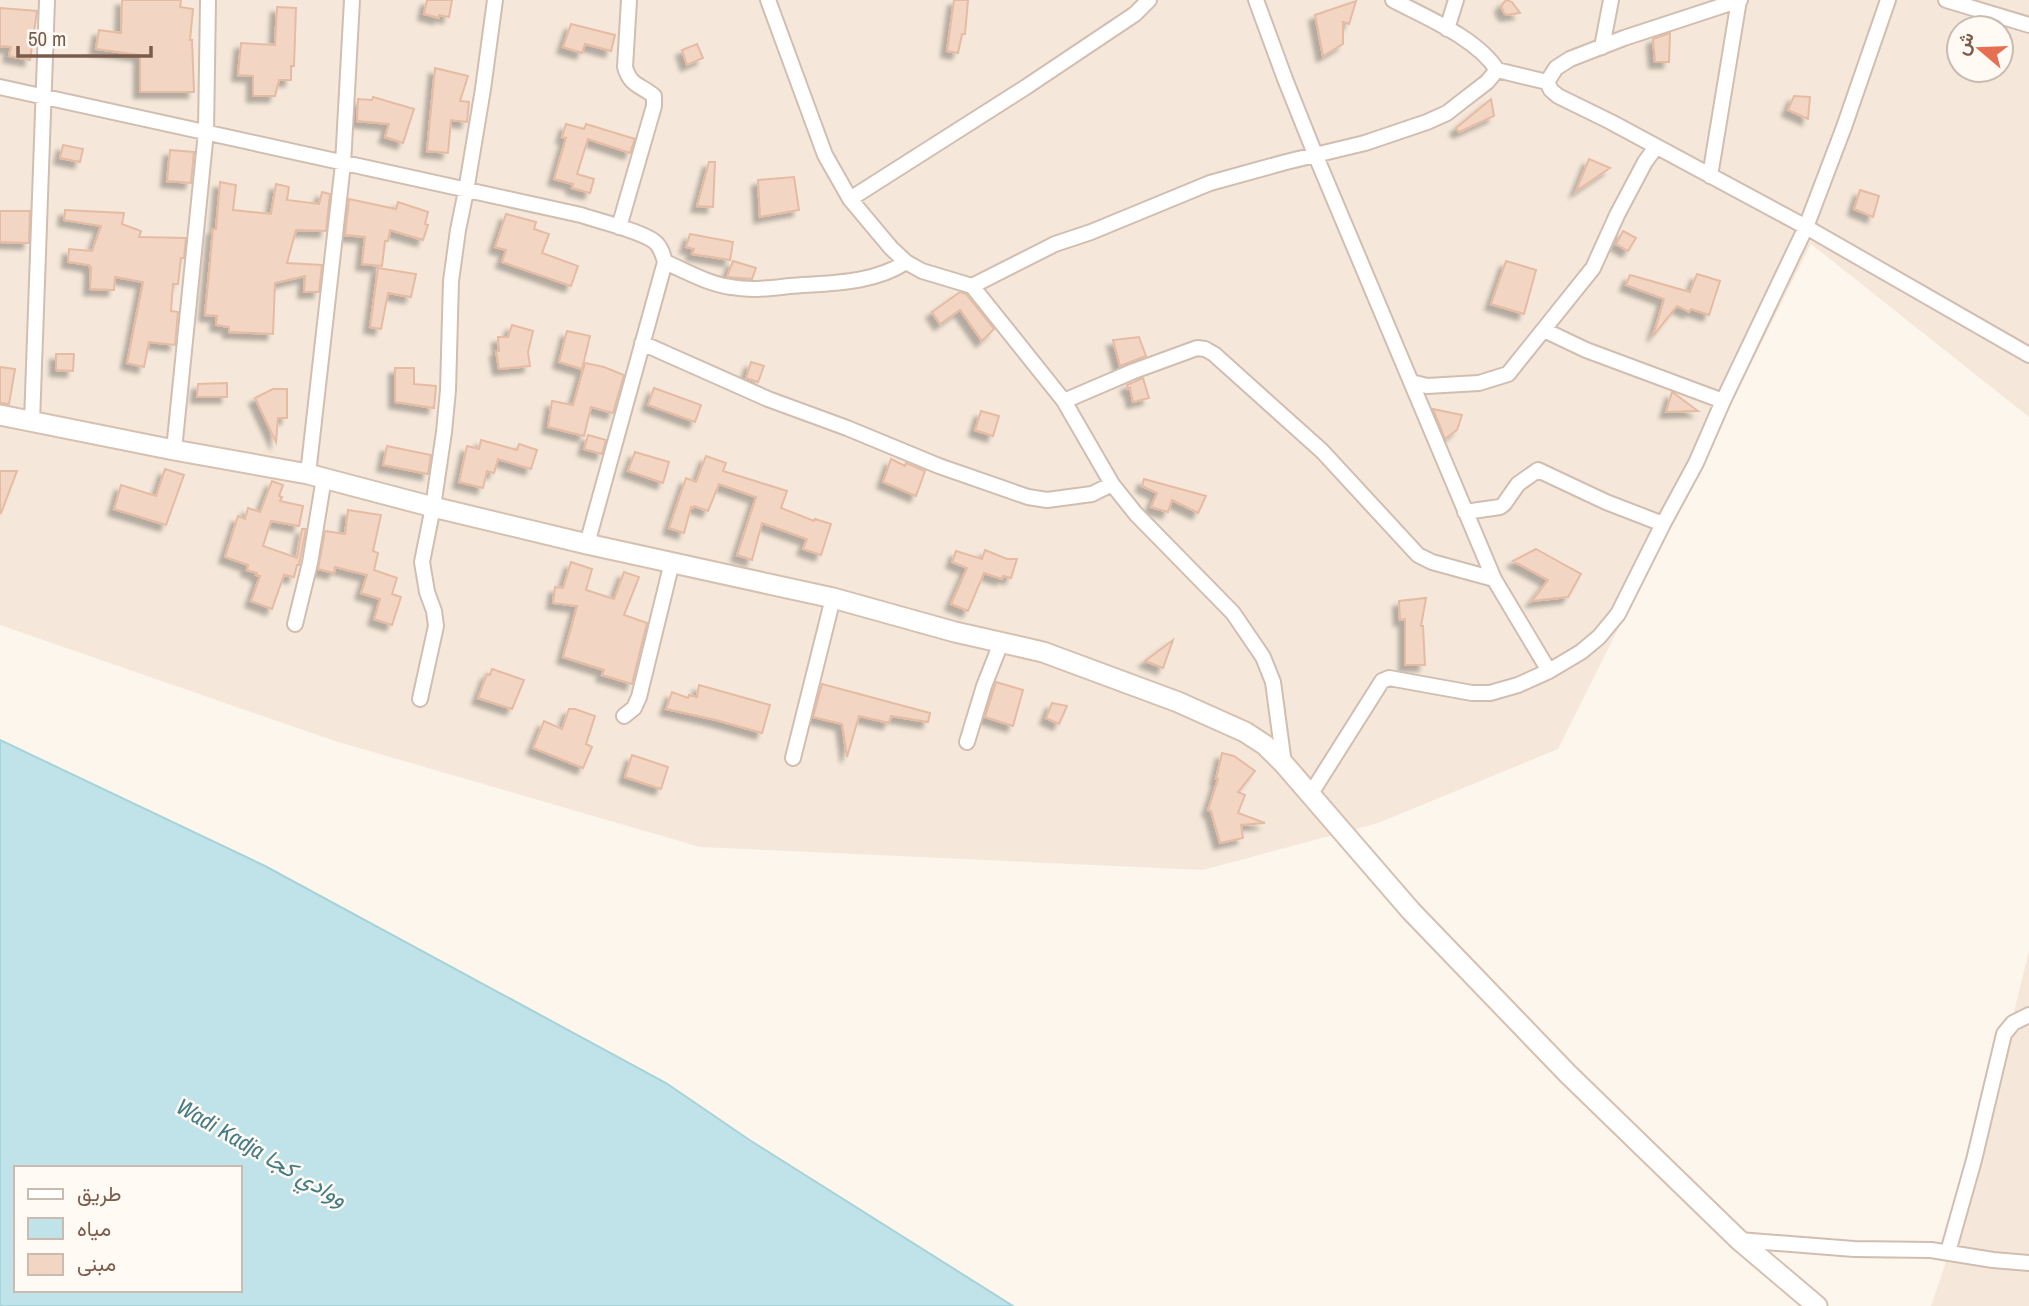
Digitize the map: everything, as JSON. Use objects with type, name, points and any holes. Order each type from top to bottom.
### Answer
[{"type":"main road","points":[[0,415],[316,476],[587,544],[833,598],[1043,652],[1178,702],[1245,732],[1265,745],[1284,764],[1411,911],[1568,1074],[1739,1240],[1817,1306]]},
{"type":"street","points":[[32,422],[47,0]]},
{"type":"street","points":[[174,450],[206,132],[208,0]]},
{"type":"street","points":[[295,624],[310,563],[343,164],[352,0]]},
{"type":"street","points":[[419,699],[436,626],[434,611],[426,592],[422,562],[433,507],[448,390],[451,281],[495,0]]},
{"type":"street","points":[[619,227],[654,106],[654,96],[628,78],[625,67],[629,0]]},
{"type":"street","points":[[768,0],[825,155],[850,199],[906,262],[922,271],[972,286],[1064,401],[1112,484],[1136,514],[1233,613],[1263,657],[1273,682],[1284,764]]},
{"type":"street","points":[[850,199],[1026,88],[1135,14],[1149,0]]},
{"type":"street","points":[[1256,0],[1284,79],[1494,579],[1549,671]]},
{"type":"street","points":[[1392,0],[1479,49],[1497,70],[1547,82],[1558,96],[1806,227],[2028,351]]},
{"type":"street","points":[[1447,29],[1456,0]]},
{"type":"street","points":[[1602,47],[1611,0]]},
{"type":"street","points":[[1547,82],[1556,68],[1602,47],[1740,0],[1710,176]]},
{"type":"street","points":[[1310,795],[1382,681],[1389,678],[1472,693],[1490,693],[1518,685],[1581,652],[1599,637],[1618,614],[1662,524],[1696,463],[1806,227],[1888,0]]},
{"type":"street","points":[[1946,0],[2029,25]]},
{"type":"street","points":[[972,286],[1055,244],[1210,183],[1365,143],[1427,122],[1447,113],[1487,82],[1497,70]]},
{"type":"street","points":[[0,87],[581,215],[656,242],[666,262],[587,544]]},
{"type":"street","points":[[1411,382],[1427,386],[1479,383],[1508,374],[1593,268],[1617,215],[1656,147]]},
{"type":"street","points":[[666,262],[710,282],[752,290],[844,282],[882,274],[906,262]]},
{"type":"street","points":[[1544,330],[1586,350],[1723,401]]},
{"type":"street","points":[[642,342],[768,399],[1028,497],[1047,500],[1092,494],[1112,484]]},
{"type":"street","points":[[1064,401],[1134,371],[1197,348],[1205,349],[1214,354],[1322,451],[1418,555],[1432,562],[1494,579]]},
{"type":"street","points":[[1465,512],[1500,507],[1518,484],[1538,470],[1606,502],[1662,524]]},
{"type":"street","points":[[624,716],[635,708],[639,697],[672,562]]},
{"type":"street","points":[[793,758],[833,598]]},
{"type":"street","points":[[967,742],[1000,643]]},
{"type":"street","points":[[1948,1252],[1974,1160],[2004,1034],[2013,1023],[2029,1015]]},
{"type":"street","points":[[1739,1240],[1854,1249],[1923,1249],[2029,1263]]},
{"type":"shaded area","points":[[0,0],[2029,0],[2029,417],[1811,244],[1558,749],[1378,823],[1203,870],[700,847],[335,741],[0,625]]},
{"type":"shaded area","points":[[2029,951],[2029,1306],[1931,1306],[1967,1200]]},
{"type":"water","name":"Wadi Kadja ووادي كجا","points":[[0,740],[265,866],[666,1083],[751,1141],[1013,1306],[0,1306]]},
{"type":"building","points":[[122,0],[181,0],[180,7],[193,9],[190,40],[194,92],[140,92],[140,55],[96,49],[99,30],[121,33]]},
{"type":"building","points":[[427,0],[452,0],[449,17],[439,15],[439,18],[424,14]]},
{"type":"building","points":[[954,0],[968,0],[965,34],[962,34],[958,53],[947,51]]},
{"type":"building","points":[[1506,0],[1512,2],[1520,13],[1504,13],[1501,6]]},
{"type":"building","points":[[1356,1],[1349,24],[1343,22],[1343,44],[1323,56],[1315,15]]},
{"type":"building","points":[[277,7],[296,8],[291,80],[279,80],[275,96],[253,96],[253,76],[238,75],[241,43],[275,45]]},
{"type":"building","points":[[0,8],[37,11],[30,60],[9,56],[11,47],[0,46]]},
{"type":"building","points":[[571,24],[615,35],[611,51],[585,44],[582,53],[563,47]]},
{"type":"building","points":[[1670,33],[1669,62],[1655,62],[1653,39]]},
{"type":"building","points":[[697,44],[703,58],[687,65],[682,50]]},
{"type":"building","points":[[435,68],[468,76],[460,101],[469,102],[467,122],[451,120],[448,153],[427,151]]},
{"type":"building","points":[[1794,96],[1810,97],[1808,119],[1788,110]]},
{"type":"building","points":[[373,97],[414,109],[403,143],[385,137],[389,124],[357,121],[358,99],[372,100]]},
{"type":"building","points":[[1491,99],[1494,116],[1459,132],[1456,128]]},
{"type":"building","points":[[566,124],[584,129],[586,124],[635,139],[630,153],[588,139],[577,174],[594,179],[590,193],[572,188],[573,184],[554,179],[566,138],[562,137]]},
{"type":"building","points":[[63,145],[83,149],[80,162],[60,158]]},
{"type":"building","points":[[170,150],[194,152],[191,183],[167,181]]},
{"type":"building","points":[[1589,159],[1610,168],[1576,191]]},
{"type":"building","points":[[709,162],[715,162],[713,207],[697,206]]},
{"type":"building","points":[[794,177],[799,210],[760,217],[758,180]]},
{"type":"building","points":[[220,182],[236,185],[233,210],[271,214],[276,184],[289,187],[287,200],[319,204],[322,192],[330,194],[326,231],[296,230],[287,263],[322,265],[319,292],[304,292],[305,276],[275,283],[273,334],[229,332],[229,327],[216,325],[217,316],[205,315]]},
{"type":"building","points":[[1860,190],[1879,196],[1873,217],[1854,209]]},
{"type":"building","points":[[349,199],[396,209],[398,202],[428,212],[425,224],[428,225],[423,240],[390,230],[388,241],[385,241],[382,266],[362,264],[365,237],[345,235]]},
{"type":"building","points":[[65,210],[124,213],[122,224],[141,231],[139,237],[186,238],[178,284],[173,284],[171,311],[178,312],[175,345],[149,342],[144,367],[127,363],[143,282],[115,277],[114,290],[90,289],[91,267],[68,262],[69,249],[92,251],[101,226],[64,220]]},
{"type":"building","points":[[0,211],[30,211],[29,243],[0,242]]},
{"type":"building","points":[[506,214],[536,222],[534,229],[549,234],[542,253],[578,266],[571,286],[502,262],[506,250],[495,247]]},
{"type":"building","points":[[1623,231],[1636,238],[1628,251],[1616,244]]},
{"type":"building","points":[[690,234],[733,242],[730,260],[692,254],[694,249],[686,247]]},
{"type":"building","points":[[733,261],[756,268],[752,279],[727,277]]},
{"type":"building","points":[[1506,261],[1536,270],[1524,314],[1491,304]]},
{"type":"building","points":[[378,268],[416,274],[411,297],[388,293],[381,329],[370,327]]},
{"type":"building","points":[[1697,274],[1720,281],[1709,315],[1691,309],[1689,312],[1677,306],[1653,336],[1664,299],[1626,285],[1630,275],[1690,292]]},
{"type":"building","points":[[960,292],[966,294],[994,329],[982,341],[960,310],[940,324],[932,312]]},
{"type":"building","points":[[512,325],[533,331],[528,352],[530,366],[499,369],[496,351],[499,351],[498,337],[508,337]]},
{"type":"building","points":[[567,331],[590,336],[582,369],[559,362]]},
{"type":"building","points":[[1139,337],[1146,356],[1120,366],[1113,340]]},
{"type":"building","points":[[56,354],[74,354],[73,371],[56,370]]},
{"type":"building","points":[[751,362],[764,366],[758,382],[746,378]]},
{"type":"building","points":[[585,363],[624,375],[613,413],[591,407],[584,436],[548,427],[552,401],[573,405]]},
{"type":"building","points":[[0,367],[15,369],[9,404],[0,403]]},
{"type":"building","points":[[395,368],[414,368],[414,384],[436,386],[434,408],[395,402]]},
{"type":"building","points":[[1143,378],[1149,398],[1133,402],[1127,385]]},
{"type":"building","points":[[227,383],[227,397],[197,397],[198,384]]},
{"type":"building","points":[[654,388],[701,405],[695,422],[648,405]]},
{"type":"building","points":[[273,389],[287,389],[287,418],[278,418],[276,442],[255,398]]},
{"type":"building","points":[[1672,392],[1675,394],[1698,411],[1666,412]]},
{"type":"building","points":[[1433,409],[1462,415],[1457,430],[1445,439]]},
{"type":"building","points":[[981,411],[999,416],[993,436],[975,430]]},
{"type":"building","points":[[588,435],[606,440],[602,454],[584,449]]},
{"type":"building","points":[[481,440],[517,450],[519,444],[537,450],[531,469],[498,459],[494,473],[487,471],[483,488],[459,482],[467,446],[479,449]]},
{"type":"building","points":[[387,446],[431,455],[428,474],[383,465]]},
{"type":"building","points":[[635,452],[669,462],[663,483],[628,471]]},
{"type":"building","points":[[706,456],[726,463],[723,471],[787,491],[781,508],[814,521],[815,519],[831,524],[821,555],[803,549],[807,539],[762,523],[752,560],[737,555],[756,497],[719,484],[708,511],[691,507],[684,533],[669,528],[686,478],[696,482]]},
{"type":"building","points":[[891,459],[925,471],[916,496],[883,482]]},
{"type":"building","points":[[165,469],[184,475],[166,525],[114,509],[121,485],[156,496]]},
{"type":"building","points":[[0,471],[17,471],[1,513],[0,512]]},
{"type":"building","points":[[1144,479],[1206,496],[1198,513],[1172,500],[1168,512],[1151,507],[1157,493],[1142,486]]},
{"type":"building","points":[[272,481],[283,485],[280,501],[303,506],[299,526],[271,521],[263,546],[297,558],[302,529],[306,529],[294,577],[284,575],[272,609],[251,601],[260,576],[247,570],[248,565],[225,557],[238,516],[245,519],[248,508],[260,512]]},
{"type":"building","points":[[348,510],[381,515],[373,551],[378,553],[374,570],[397,578],[392,594],[401,597],[392,625],[374,619],[380,599],[361,593],[367,575],[335,567],[334,573],[318,569],[325,531],[345,534]]},
{"type":"building","points":[[1536,549],[1581,574],[1568,597],[1532,601],[1548,580],[1513,561]]},
{"type":"building","points":[[985,550],[1007,559],[1017,559],[1011,578],[1003,576],[1002,579],[984,573],[968,611],[951,604],[967,568],[952,562],[956,551],[982,559]]},
{"type":"building","points":[[571,562],[592,569],[586,590],[614,599],[624,572],[639,577],[624,615],[647,623],[632,684],[602,675],[604,670],[563,657],[577,606],[553,603],[555,587],[563,588]]},
{"type":"building","points":[[1426,598],[1421,626],[1425,665],[1405,665],[1405,619],[1400,620],[1399,601]]},
{"type":"building","points":[[1173,640],[1163,668],[1145,661]]},
{"type":"building","points":[[492,669],[524,680],[512,709],[478,698],[487,674],[490,675]]},
{"type":"building","points":[[996,682],[1023,690],[1013,726],[985,717]]},
{"type":"building","points":[[822,684],[930,713],[928,722],[891,716],[889,723],[859,716],[847,757],[842,724],[813,717]]},
{"type":"building","points":[[699,685],[770,705],[762,733],[666,709],[672,692],[688,698],[689,695],[697,697]]},
{"type":"building","points":[[1052,703],[1067,706],[1059,724],[1046,718]]},
{"type":"building","points":[[569,709],[595,716],[586,744],[592,747],[583,768],[533,748],[544,721],[562,729]]},
{"type":"building","points":[[1222,753],[1234,756],[1255,771],[1238,792],[1245,795],[1238,813],[1265,823],[1241,825],[1243,838],[1220,843],[1211,811],[1208,810],[1218,779]]},
{"type":"building","points":[[632,755],[668,767],[661,789],[625,777]]}]
